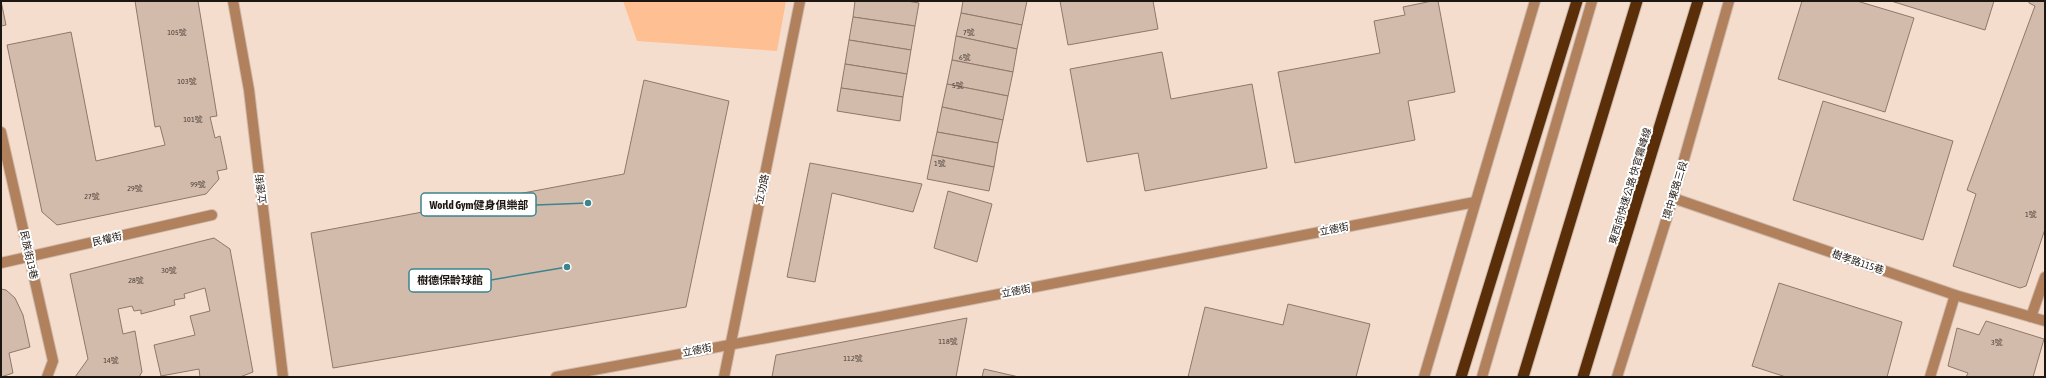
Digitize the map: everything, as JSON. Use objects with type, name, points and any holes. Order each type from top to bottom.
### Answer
[{"type":"highway","points":[[1461,377],[1577,1]]},
{"type":"highway","points":[[1523,377],[1637,1]]},
{"type":"highway","name":"東西向快速公路 快官霧峰線","points":[[1583,377],[1698,1]]},
{"type":"street","name":"立德街","points":[[233,1],[249,90],[283,377]]},
{"type":"street","name":"立功路","points":[[724,377],[800,1]]},
{"type":"street","points":[[1424,377],[1534,1]]},
{"type":"street","points":[[1482,377],[1592,1]]},
{"type":"street","name":"環中東路三段","points":[[1617,377],[1673,198],[1729,1]]},
{"type":"street","name":"民族街13巷","points":[[1,132],[53,362],[47,377]]},
{"type":"street","name":"樹孝路115巷","points":[[1673,198],[1955,295],[2045,321]]},
{"type":"street","name":"立德街","points":[[556,377],[1475,202]]},
{"type":"street","name":"民權街","points":[[1,263],[212,215]]},
{"type":"street","points":[[2032,317],[2045,277]]},
{"type":"street","points":[[1930,377],[1955,295]]},
{"type":"shaded area","points":[[623,1],[786,1],[777,51],[637,41]]},
{"type":"building","points":[[1,1],[6,25],[1,26]]},
{"type":"building","points":[[135,1],[198,1],[217,116],[210,117],[215,138],[220,136],[227,169],[217,171],[219,179],[206,194],[57,225],[42,212],[7,45],[71,32],[96,161],[165,145],[160,126],[155,127]]},
{"type":"building","points":[[855,1],[907,1],[919,3],[915,26],[853,17]]},
{"type":"building","points":[[963,1],[1027,1],[1022,25],[961,13]]},
{"type":"building","points":[[1060,1],[1153,1],[1158,29],[1068,45]]},
{"type":"building","points":[[1438,1],[1455,92],[1408,101],[1415,140],[1295,163],[1278,72],[1380,53],[1374,21],[1405,15],[1403,7]]},
{"type":"building","points":[[1802,1],[1857,1],[1914,18],[1885,112],[1778,79]]},
{"type":"building","points":[[1891,1],[1994,1],[1985,30]]},
{"type":"building","points":[[2029,1],[2045,1],[2045,229],[2026,286],[2020,288],[1953,266],[1976,194],[1967,190],[2035,6],[2029,3]]},
{"type":"building","points":[[961,13],[1022,25],[1017,49],[956,36]]},
{"type":"building","points":[[853,17],[915,26],[911,50],[849,40]]},
{"type":"building","points":[[956,36],[1017,49],[1013,72],[952,60]]},
{"type":"building","points":[[849,40],[911,50],[907,74],[845,64]]},
{"type":"building","points":[[1162,52],[1171,99],[1252,84],[1267,168],[1145,191],[1138,153],[1087,162],[1070,69]]},
{"type":"building","points":[[952,60],[1013,72],[1008,96],[947,84]]},
{"type":"building","points":[[845,64],[907,74],[903,97],[841,88]]},
{"type":"building","points":[[644,80],[729,101],[686,307],[333,368],[311,233],[624,174]]},
{"type":"building","points":[[947,84],[1008,96],[1003,120],[942,107]]},
{"type":"building","points":[[841,88],[903,97],[900,121],[837,111]]},
{"type":"building","points":[[1823,101],[1953,141],[1923,240],[1793,200]]},
{"type":"building","points":[[942,107],[1003,120],[998,143],[937,132]]},
{"type":"building","points":[[937,132],[998,143],[994,167],[932,155]]},
{"type":"building","points":[[932,155],[994,167],[989,191],[927,179]]},
{"type":"building","points":[[810,163],[922,184],[913,212],[832,193],[815,282],[787,277]]},
{"type":"building","points":[[948,191],[992,204],[977,262],[934,248]]},
{"type":"building","points":[[214,238],[230,249],[253,372],[240,377],[200,377],[199,369],[161,376],[154,345],[195,335],[190,316],[210,311],[205,288],[184,294],[185,298],[174,300],[175,305],[141,314],[141,310],[134,311],[132,306],[118,309],[123,334],[135,331],[142,372],[139,377],[75,377],[88,359],[70,274]]},
{"type":"building","points":[[1779,283],[1902,322],[1887,377],[1786,377],[1752,366]]},
{"type":"building","points":[[1,289],[6,290],[15,298],[23,315],[30,347],[9,353],[13,373],[1,377]]},
{"type":"building","points":[[1288,304],[1370,324],[1356,377],[1188,377],[1205,307],[1283,325]]},
{"type":"building","points":[[967,318],[956,377],[772,377],[776,355]]},
{"type":"building","points":[[1986,321],[2044,339],[2033,377],[1966,377],[1968,373],[1948,366],[1957,328],[1979,335]]},
{"type":"building","points":[[984,369],[1019,377],[982,377]]},
{"type":"place","name":"World Gym健身俱樂部","points":[[588,203]]},
{"type":"place","name":"樹德保齡球館","points":[[567,267]]}]
